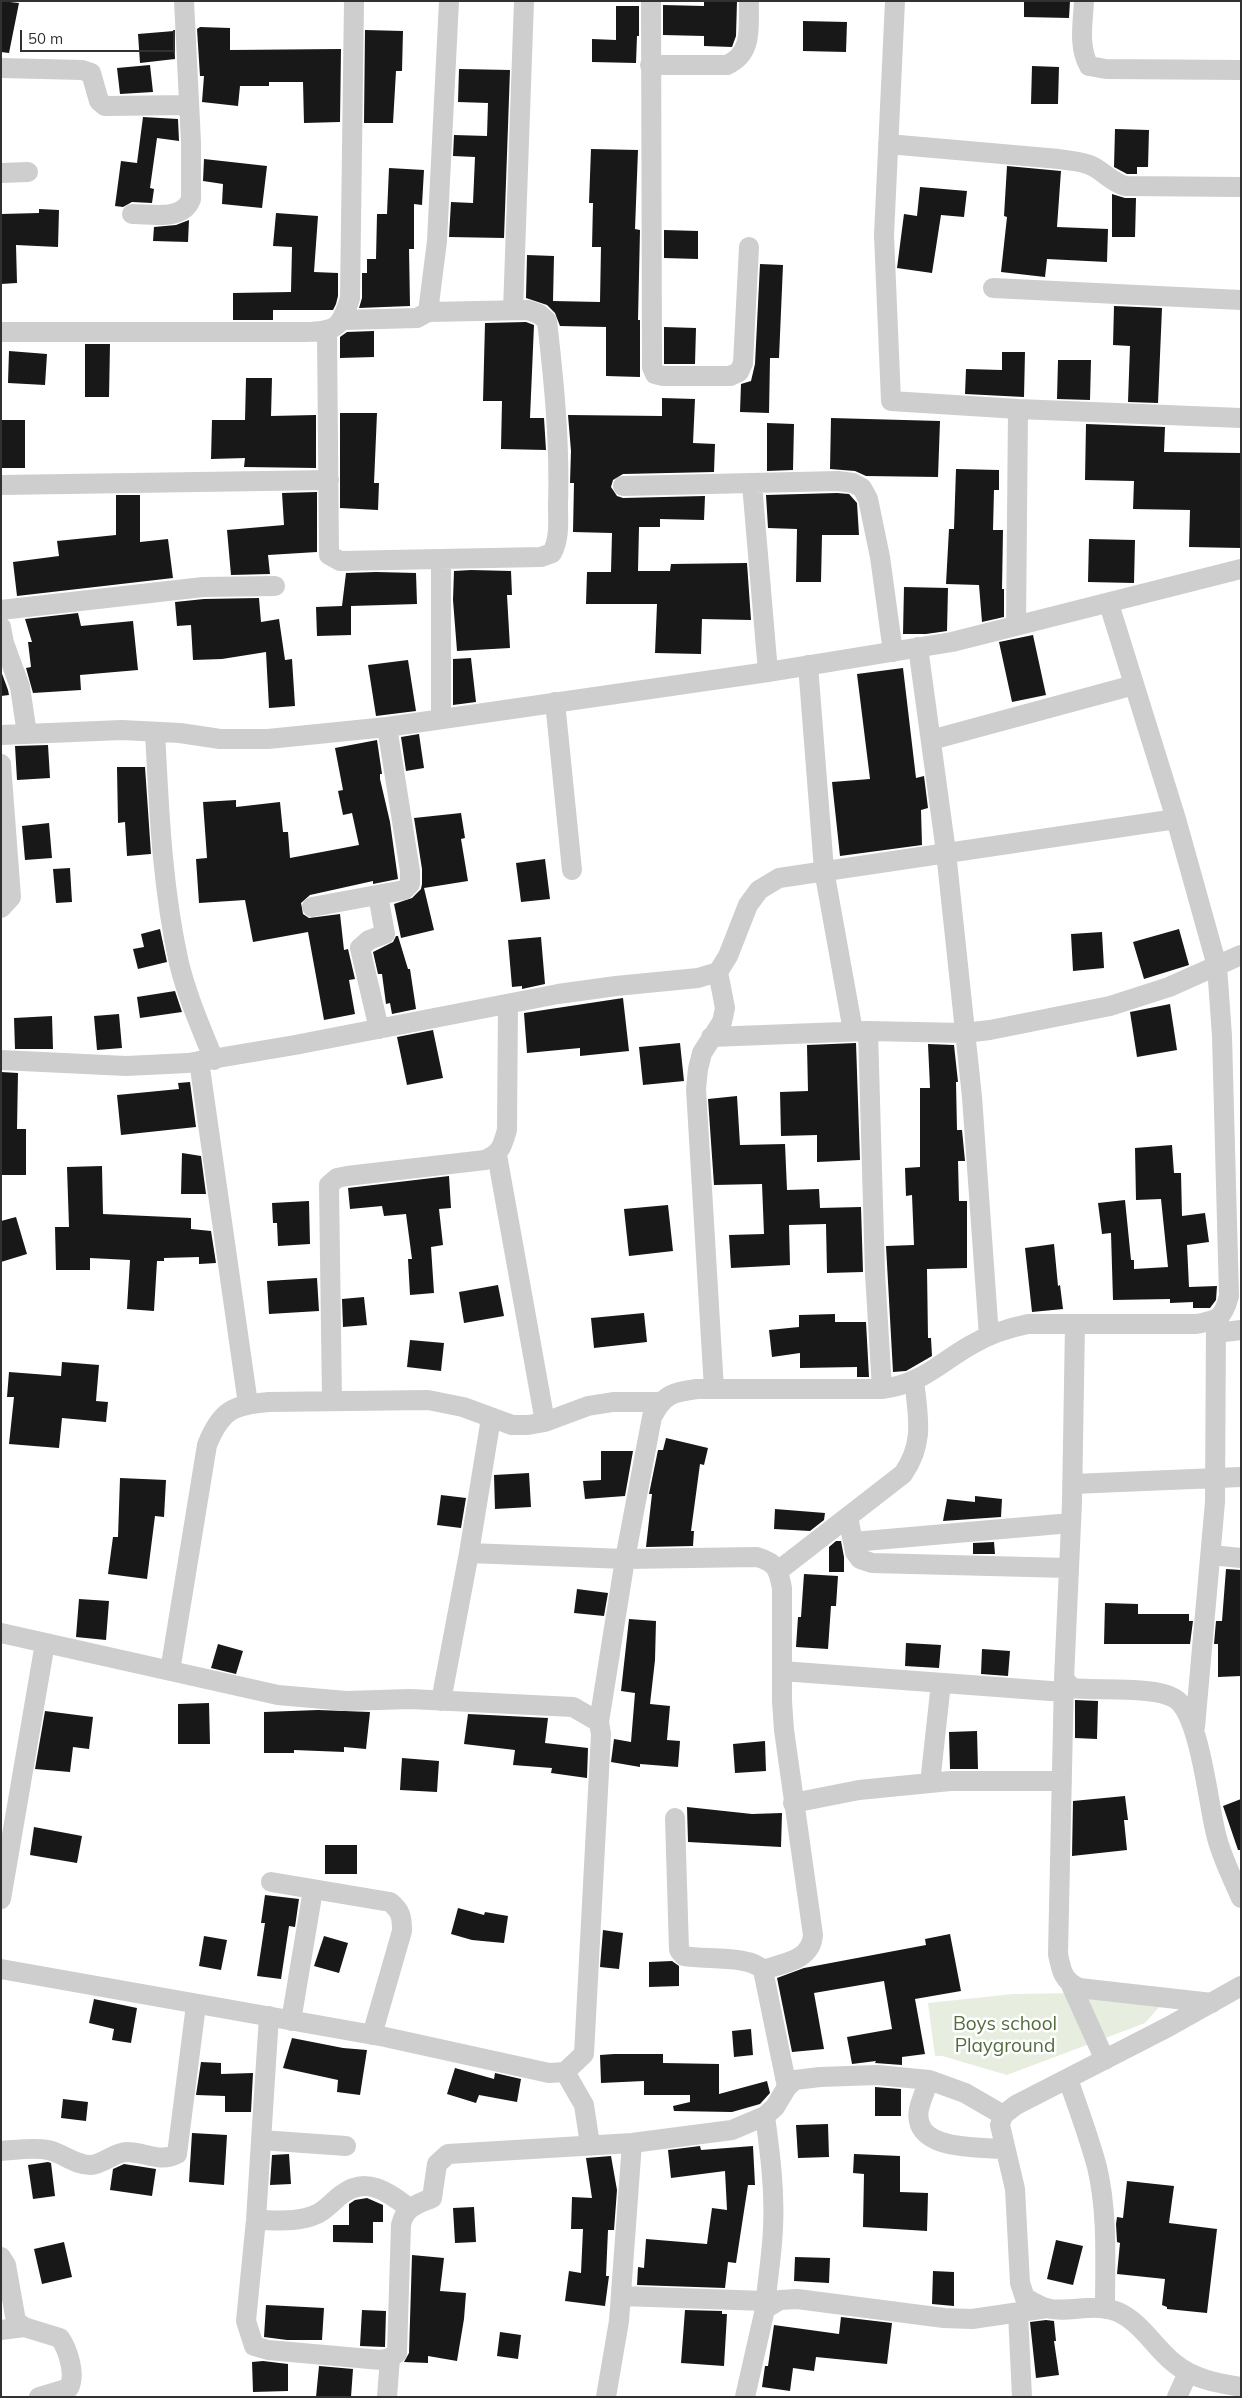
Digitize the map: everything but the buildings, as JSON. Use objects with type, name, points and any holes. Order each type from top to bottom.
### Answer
[{"type":"street","points":[[132,214],[173,214],[182,212],[188,206],[191,198],[184,1]]},
{"type":"street","points":[[1,332],[335,326],[417,318],[428,312],[528,310],[539,314],[547,321],[556,403],[559,489],[557,543],[552,553],[541,557],[340,561],[329,554],[329,480],[335,326],[350,298],[354,1]]},
{"type":"street","points":[[428,312],[432,300],[437,241],[449,1]]},
{"type":"street","points":[[513,310],[524,1]]},
{"type":"street","points":[[651,1],[652,367],[655,374],[664,376],[730,376],[739,372],[742,363],[749,247]]},
{"type":"street","points":[[650,65],[727,65],[738,60],[746,50],[749,1]]},
{"type":"street","points":[[895,1],[884,235],[891,401],[1018,409],[1241,418]]},
{"type":"street","points":[[1084,1],[1082,43],[1083,55],[1089,66],[1106,70],[1241,70]]},
{"type":"street","points":[[1,68],[82,70],[91,73],[99,100],[104,106],[189,105]]},
{"type":"street","points":[[888,144],[1080,163],[1094,167],[1116,183],[1125,186],[1241,187]]},
{"type":"street","points":[[1,173],[28,172]]},
{"type":"street","points":[[993,288],[1241,300]]},
{"type":"street","points":[[1016,626],[1018,409]]},
{"type":"street","points":[[1,485],[329,480]]},
{"type":"street","points":[[623,486],[838,482],[853,483],[862,488],[868,499],[872,514],[893,652]]},
{"type":"street","points":[[752,484],[768,672]]},
{"type":"street","points":[[440,719],[441,559]]},
{"type":"street","points":[[1,735],[122,730],[220,739],[268,739],[387,727],[893,652],[1109,604],[1241,569]]},
{"type":"street","points":[[1,610],[203,587],[275,586]]},
{"type":"street","points":[[1109,604],[1176,819],[1217,966],[1222,1036],[1232,1097],[1229,1296],[1225,1311],[1216,1326],[1215,1478],[1211,1555],[1194,1729]]},
{"type":"street","points":[[1,627],[4,642],[20,687],[27,734]]},
{"type":"street","points":[[918,647],[946,852],[972,1097],[988,1336]]},
{"type":"street","points":[[808,666],[824,870],[860,1031],[882,1389]]},
{"type":"street","points":[[930,740],[1134,685]]},
{"type":"street","points":[[556,702],[572,870]]},
{"type":"street","points":[[312,906],[404,890],[410,884],[411,879],[387,727]]},
{"type":"street","points":[[155,732],[160,826],[171,917],[179,964],[192,1003],[206,1060],[248,1404]]},
{"type":"street","points":[[1,764],[11,897],[8,903],[1,908]]},
{"type":"street","points":[[1,1060],[126,1066],[206,1060],[616,986],[698,978],[718,972],[728,956],[748,905],[759,890],[779,878],[1176,819]]},
{"type":"street","points":[[378,895],[385,934],[369,940],[360,948],[379,1029]]},
{"type":"street","points":[[711,1037],[860,1031],[964,1033],[1029,1023],[1110,1006],[1169,987],[1241,956]]},
{"type":"street","points":[[714,1389],[696,1089],[702,1053],[722,1022],[725,1008],[718,972]]},
{"type":"street","points":[[332,1401],[329,1185],[337,1178],[347,1176],[485,1160],[496,1155],[503,1145],[507,1130],[508,1004]]},
{"type":"street","points":[[496,1155],[544,1422]]},
{"type":"street","points":[[1,1969],[372,2035],[549,2073],[565,2072],[584,2054],[601,1734],[599,1722],[625,1559],[652,1417],[660,1402],[675,1392],[714,1389],[882,1389],[898,1387],[935,1370],[988,1336],[1005,1329],[1028,1324],[1196,1324],[1241,1330]]},
{"type":"street","points":[[1076,1324],[1073,1484],[1064,1686],[1058,1954],[1061,1970],[1071,1985],[1105,2060]]},
{"type":"street","points":[[778,1571],[903,1474],[913,1460],[919,1428],[914,1380]]},
{"type":"street","points":[[170,1670],[207,1445],[220,1419],[231,1409],[248,1404],[428,1400],[464,1407],[512,1424],[528,1425],[544,1422],[588,1406],[613,1402],[660,1402]]},
{"type":"street","points":[[440,1701],[469,1553],[491,1418]]},
{"type":"street","points":[[1073,1484],[1241,1477]]},
{"type":"street","points":[[848,1517],[853,1542],[860,1559],[872,1563],[1068,1568]]},
{"type":"street","points":[[853,1542],[1071,1523]]},
{"type":"street","points":[[469,1553],[625,1559],[757,1557],[770,1561],[778,1571],[782,1588],[782,1711],[793,1803],[813,1935],[812,1946],[798,1958],[763,1970]]},
{"type":"street","points":[[1211,1555],[1241,1558]]},
{"type":"street","points":[[1,1633],[278,1695],[346,1701],[440,1701],[573,1707],[599,1722]]},
{"type":"street","points":[[1,1899],[45,1643]]},
{"type":"street","points":[[782,1671],[941,1683],[1064,1686],[1149,1692],[1174,1697],[1187,1709],[1194,1729],[1216,1836],[1241,1898]]},
{"type":"street","points":[[930,1783],[941,1683]]},
{"type":"street","points":[[793,1803],[860,1790],[930,1783],[993,1780],[1062,1781]]},
{"type":"street","points":[[674,1818],[679,1950],[684,1956],[756,1964],[763,1970],[787,2087]]},
{"type":"street","points":[[271,1882],[390,1902],[399,1909],[402,1919],[402,1931],[372,2035]]},
{"type":"street","points":[[291,2021],[313,1890]]},
{"type":"street","points":[[1071,1985],[1079,1988],[1212,2003]]},
{"type":"street","points":[[1047,2308],[1025,2298],[1020,2283],[1015,2188],[1000,2126],[1003,2115],[1016,2105],[1105,2060],[1241,1986]]},
{"type":"street","points":[[1,2151],[49,2150],[69,2160],[93,2165],[116,2154],[128,2152],[160,2158],[177,2154],[196,2005]]},
{"type":"street","points":[[269,2016],[256,2220],[246,2322],[254,2346],[278,2351],[381,2360],[390,2358],[397,2353],[401,2225],[403,2214],[409,2208],[432,2198],[437,2164],[448,2154],[590,2144],[632,2143],[732,2130],[765,2116],[775,2107],[787,2087],[795,2080],[820,2077],[877,2075],[929,2080],[957,2089],[1003,2115]]},
{"type":"street","points":[[565,2072],[584,2105],[590,2144]]},
{"type":"street","points":[[1068,2079],[1089,2141],[1102,2195],[1106,2248],[1105,2309]]},
{"type":"street","points":[[929,2080],[919,2111],[920,2124],[924,2134],[933,2140],[946,2143],[1005,2149]]},
{"type":"street","points":[[745,2397],[765,2305],[773,2229],[772,2170],[765,2116]]},
{"type":"street","points":[[261,2140],[346,2146]]},
{"type":"street","points":[[606,2397],[619,2321],[632,2143]]},
{"type":"street","points":[[256,2220],[306,2218],[319,2214],[349,2189],[366,2186],[384,2189],[409,2208]]},
{"type":"street","points":[[1,2257],[6,2265],[16,2321],[24,2327],[60,2338],[68,2356],[72,2381],[69,2392],[34,2396]]},
{"type":"street","points":[[621,2296],[765,2305],[780,2300],[797,2299],[944,2318],[972,2318],[1047,2308],[1096,2307],[1117,2312],[1136,2324],[1173,2363],[1188,2373],[1209,2382],[1241,2388]]},
{"type":"street","points":[[1018,2313],[1022,2397]]},
{"type":"street","points":[[1,2330],[24,2327]]},
{"type":"street","points":[[387,2397],[390,2358]]},
{"type":"street","points":[[1177,2397],[1188,2373]]},
{"type":"green space","name":"Boys school Playground","points":[[1080,1993],[1160,2006],[1145,2023],[1007,2075],[942,2056],[935,2056],[928,2003],[1013,1994]]}]
